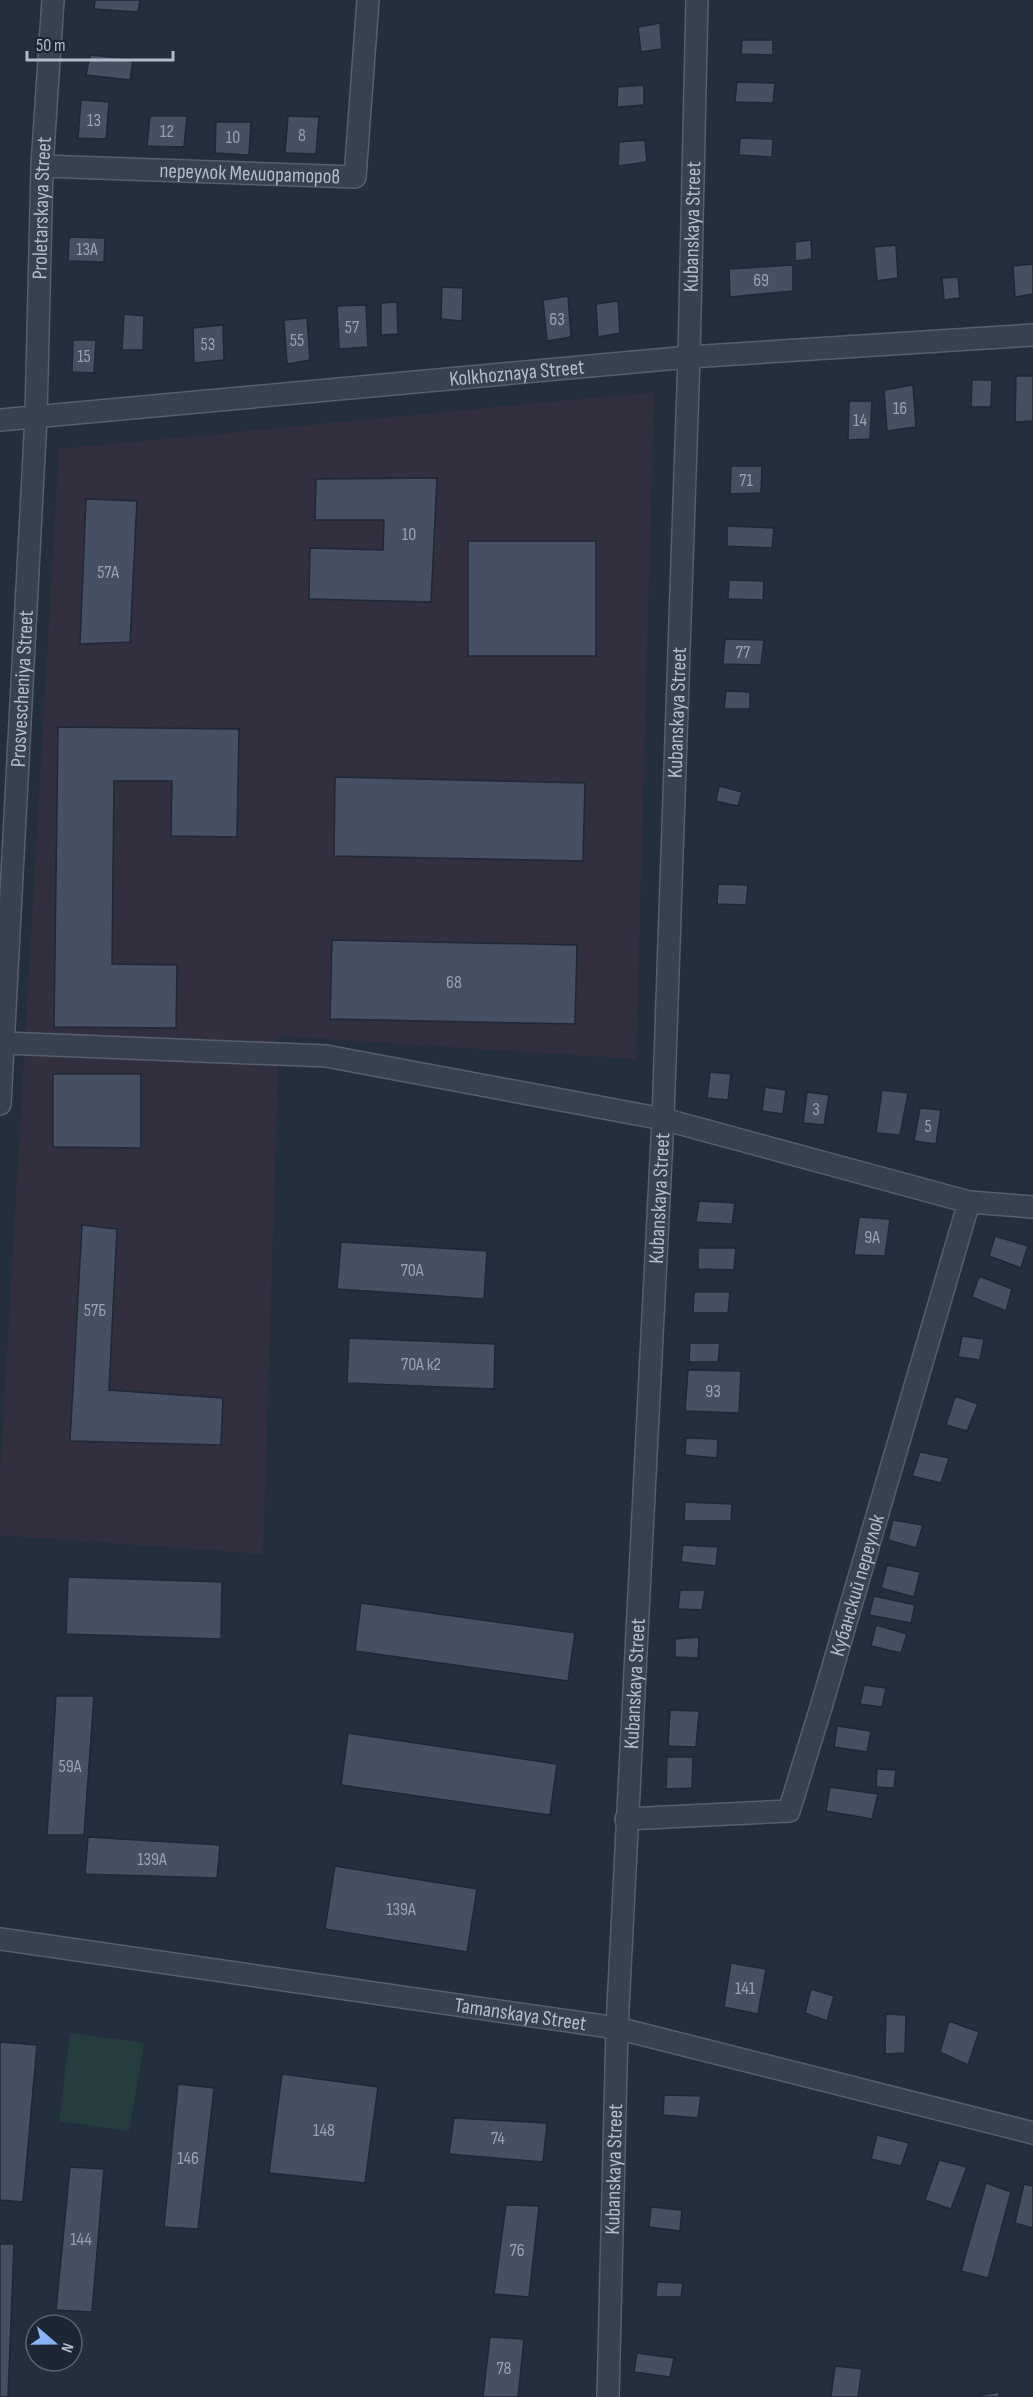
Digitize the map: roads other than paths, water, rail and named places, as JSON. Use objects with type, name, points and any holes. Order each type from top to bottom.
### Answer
[{"type":"street","name":"Proletarskaya Street","points":[[36,417],[42,166],[53,0]]},
{"type":"street","name":"переулок Мелиораторов","points":[[42,166],[355,177],[368,0]]},
{"type":"street","name":"Kubanskaya Street","points":[[608,2397],[617,2028],[626,1818],[663,1119],[689,357],[697,0]]},
{"type":"street","name":"Kolkhoznaya Street","points":[[0,420],[689,357],[1033,335]]},
{"type":"street","name":"Prosvescheniya Street","points":[[0,1104],[5,1043],[36,417]]},
{"type":"street","points":[[5,1043],[326,1056],[663,1119],[969,1202],[1033,1207]]},
{"type":"street","name":"Кубанский переулок","points":[[626,1818],[789,1811],[969,1202]]},
{"type":"street","name":"Tamanskaya Street","points":[[0,1939],[617,2028],[1033,2133]]}]
